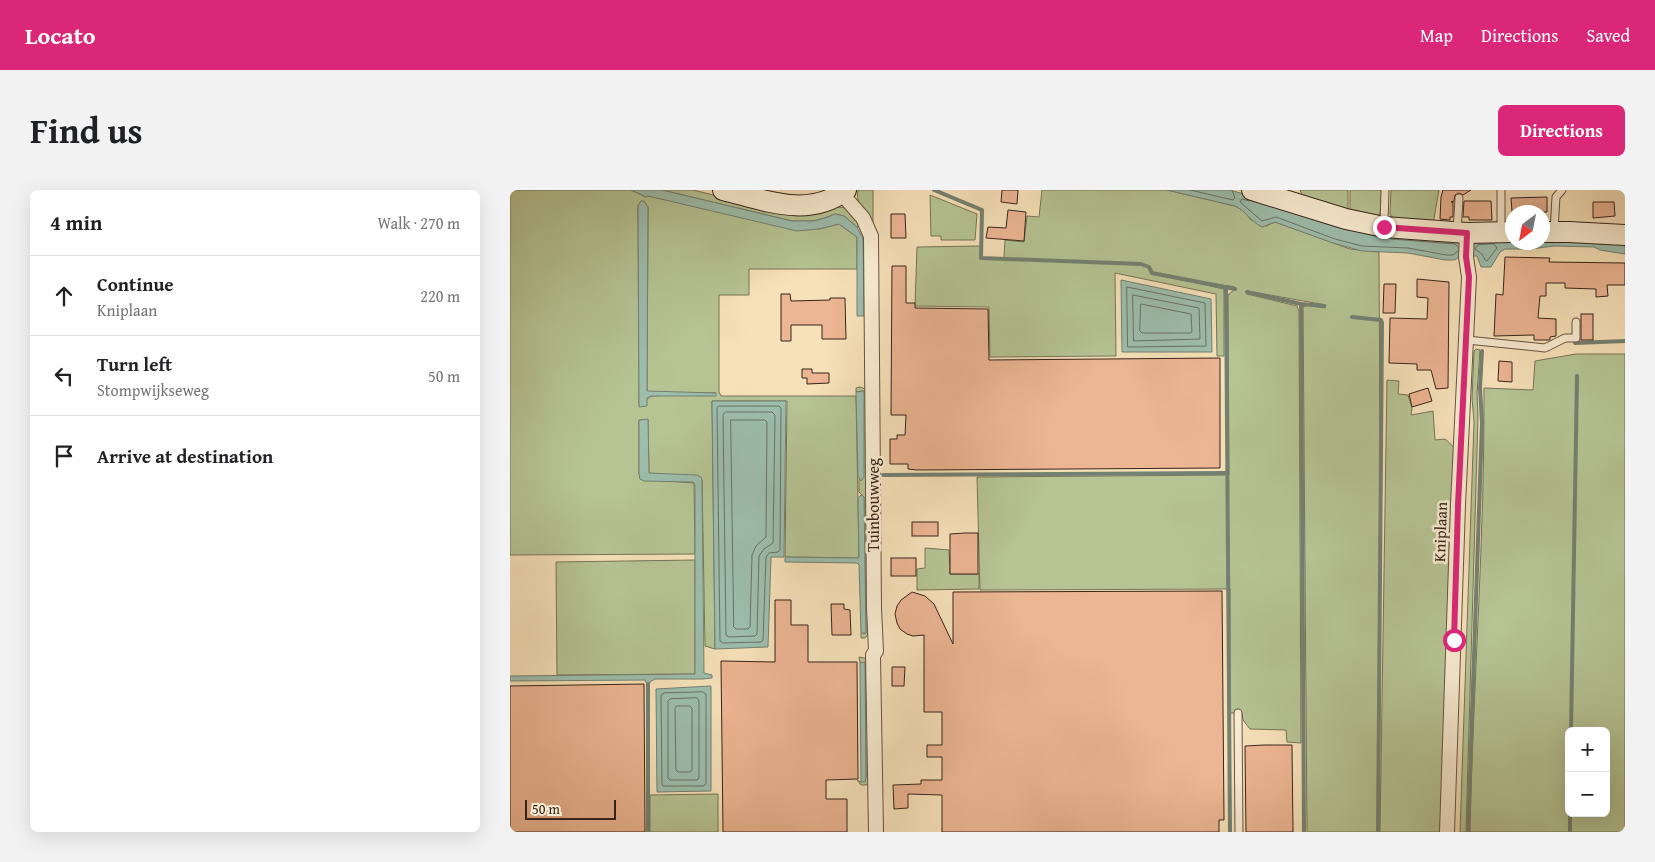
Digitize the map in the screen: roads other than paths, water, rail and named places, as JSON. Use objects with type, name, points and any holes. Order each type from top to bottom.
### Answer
[{"type":"street","points":[[723,190],[789,206],[809,206],[829,201],[844,192]]},
{"type":"street","points":[[1252,190],[1346,218],[1384,227],[1463,236],[1505,232]]},
{"type":"street","name":"Tuinbouwweg","points":[[844,192],[863,218],[871,236],[876,651],[873,655],[876,832]]},
{"type":"street","points":[[1550,232],[1625,235]]},
{"type":"street","name":"Kniplaan","points":[[1447,832],[1458,505],[1469,277],[1463,236]]},
{"type":"lane","points":[[1384,227],[1386,190]]},
{"type":"lane","points":[[1501,190],[1505,218]]},
{"type":"lane","points":[[1550,223],[1556,197],[1562,190]]},
{"type":"lane","points":[[1459,198],[1463,236]]},
{"type":"lane","points":[[1467,340],[1545,348],[1565,338],[1576,338],[1576,322]]},
{"type":"lane","points":[[1238,713],[1239,832]]},
{"type":"water","points":[[631,190],[662,190],[792,221],[813,221],[835,214],[844,216],[857,227],[863,239],[864,316],[857,316],[857,237],[839,224],[819,229],[797,231],[646,197]]},
{"type":"water","points":[[1167,190],[1230,190],[1361,228],[1476,240],[1505,239],[1505,249],[1500,252],[1491,267],[1481,267],[1477,256],[1460,256],[1455,260],[1445,260],[1408,253],[1362,251],[1333,243],[1275,222],[1262,227],[1235,206]]},
{"type":"water","points":[[641,201],[644,201],[648,207],[647,391],[716,393],[716,396],[651,396],[647,398],[647,406],[639,407],[638,206]]},
{"type":"water","points":[[1550,238],[1625,241],[1625,254],[1600,250],[1594,247],[1550,247]]},
{"type":"water","points":[[1121,280],[1211,299],[1212,352],[1122,352]]},
{"type":"water","points":[[864,391],[864,477],[861,481],[858,476],[856,392]]},
{"type":"water","points":[[712,401],[786,401],[784,557],[771,557],[768,647],[715,649]]},
{"type":"water","points":[[648,419],[649,473],[697,475],[702,480],[704,673],[712,675],[712,678],[655,679],[650,682],[648,687],[645,680],[510,681],[510,676],[695,674],[695,485],[693,482],[644,481],[640,479],[639,420]]},
{"type":"water","points":[[861,495],[864,497],[866,633],[861,633],[859,565],[857,563],[785,562],[785,557],[859,558],[858,498]]},
{"type":"water","points":[[865,662],[866,777],[865,782],[861,782],[860,663]]},
{"type":"water","points":[[711,686],[711,791],[657,792],[656,689]]},
{"type":"waterway","points":[[934,190],[982,210],[981,258],[1141,264],[1149,267],[1152,273],[1235,289]]},
{"type":"waterway","points":[[1226,287],[1230,832]]},
{"type":"waterway","points":[[1247,292],[1301,304],[1324,306]]},
{"type":"waterway","points":[[1301,304],[1304,832]]},
{"type":"waterway","points":[[1352,317],[1381,320],[1382,323],[1378,832]]},
{"type":"waterway","points":[[1575,343],[1625,341]]},
{"type":"waterway","points":[[1468,832],[1482,423],[1480,388],[1482,351]]},
{"type":"waterway","points":[[1571,727],[1577,376]]},
{"type":"waterway","points":[[883,475],[1227,473]]},
{"type":"waterway","points":[[648,684],[648,832]]},
{"type":"waterway","points":[[1570,817],[1570,832]]}]
